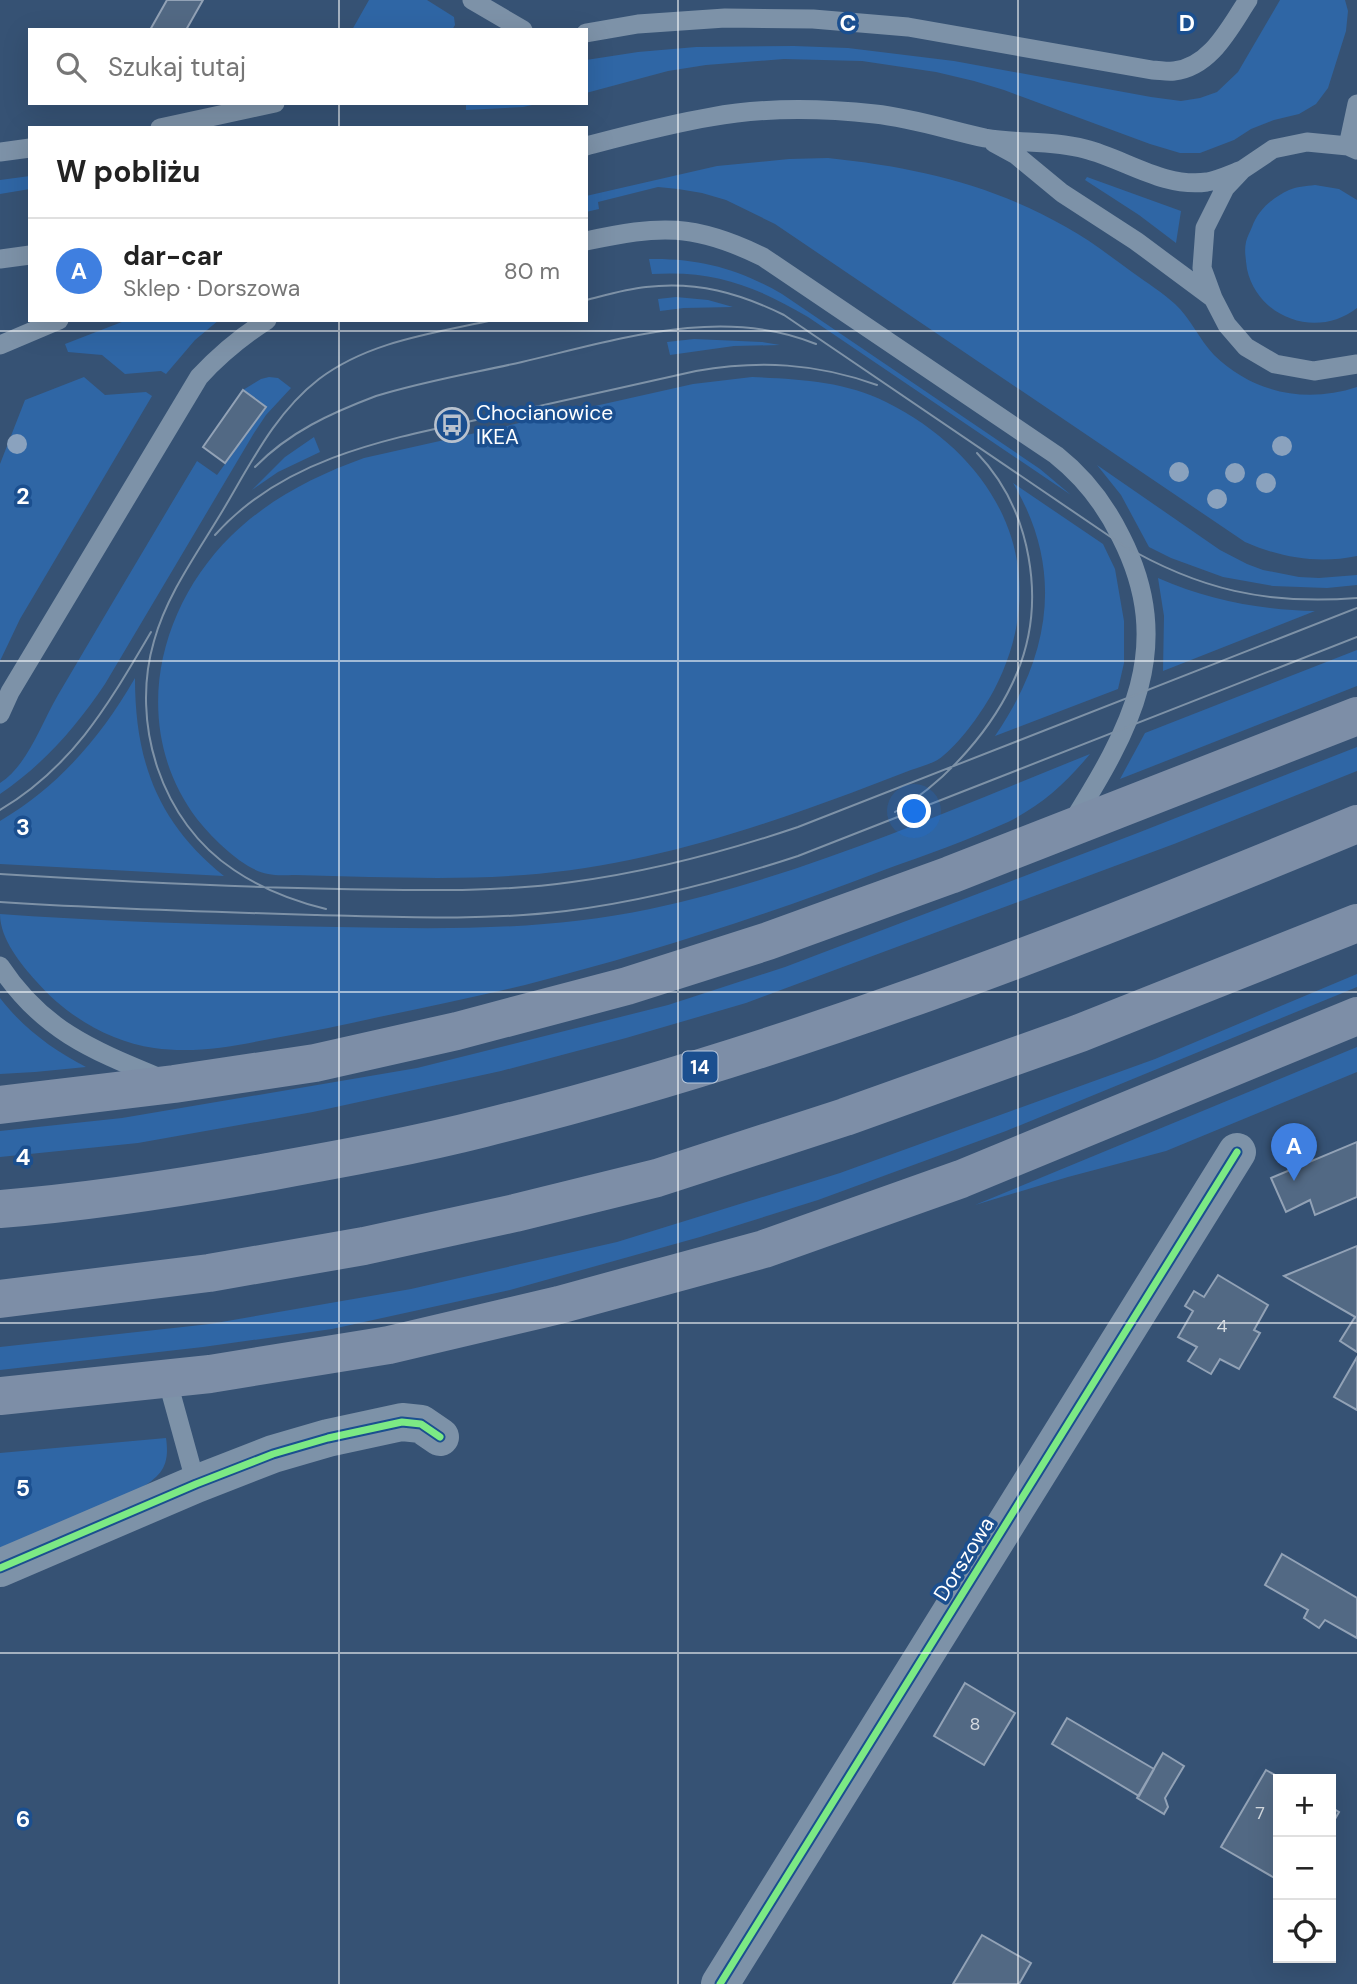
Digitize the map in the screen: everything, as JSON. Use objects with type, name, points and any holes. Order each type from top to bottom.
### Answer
[{"type":"main road","points":[[0,1105],[174,1084],[315,1063],[457,1031],[627,986],[768,941],[950,875],[1357,716]]},
{"type":"main road","name":"14","points":[[8,1208],[156,1191],[363,1155],[484,1128],[603,1096],[792,1040],[1006,964],[1357,824]]},
{"type":"main road","points":[[13,1298],[209,1273],[363,1246],[515,1213],[657,1178],[845,1117],[1080,1033],[1357,923]]},
{"type":"main road","points":[[0,1396],[210,1374],[389,1345],[559,1306],[764,1249],[961,1179],[1357,1016]]},
{"type":"street","name":"Dorszowa","points":[[720,1984],[1237,1152]]},
{"type":"street","points":[[0,1567],[273,1454],[328,1438],[402,1422],[421,1424],[440,1437]]},
{"type":"lane","points":[[472,0],[520,28]]},
{"type":"lane","points":[[588,33],[638,24],[725,18],[813,19],[908,27],[1152,70],[1175,71],[1197,64],[1220,43],[1248,0]]},
{"type":"lane","points":[[1357,104],[1353,148],[1307,142],[1273,149],[1242,170],[1225,188],[1205,228],[1202,268],[1227,325],[1246,347],[1275,364],[1314,371],[1357,364]]},
{"type":"lane","points":[[169,126],[266,105]]},
{"type":"lane","points":[[588,146],[701,118],[762,110],[821,110],[877,114],[1017,143],[1054,142],[1087,149],[1171,181],[1207,182],[1242,170]]},
{"type":"lane","points":[[984,138],[1016,155],[1062,193],[1136,241],[1213,298]]},
{"type":"lane","points":[[0,152],[28,148]]},
{"type":"lane","points":[[588,241],[632,231],[680,229],[715,236],[763,257],[1056,455],[1074,469],[1094,491],[1127,548],[1139,581],[1145,610],[1145,656],[1137,694],[1122,736],[1069,828]]},
{"type":"lane","points":[[0,259],[28,255]]},
{"type":"lane","points":[[0,345],[54,322]]},
{"type":"lane","points":[[0,714],[17,680],[199,377],[218,356],[264,322]]},
{"type":"lane","points":[[0,966],[26,1001],[71,1037],[97,1052],[174,1084]]},
{"type":"lane","points":[[167,1379],[196,1484]]},
{"type":"shaded area","points":[[369,0],[427,0],[454,17],[455,25],[453,28],[353,28]]},
{"type":"shaded area","points":[[1280,0],[1345,0],[1348,11],[1346,31],[1328,88],[1316,104],[1299,114],[1251,129],[1234,140],[1200,153],[1180,153],[1150,144],[974,81],[936,72],[862,61],[784,59],[706,65],[668,71],[588,92],[588,60],[696,47],[848,48],[954,61],[1181,101],[1217,92],[1238,72]]},
{"type":"shaded area","points":[[466,105],[532,105],[523,107],[466,110]]},
{"type":"shaded area","points":[[828,158],[921,172],[1009,199],[1083,237],[1165,295],[1181,310],[1214,355],[1246,378],[1281,392],[1300,394],[1319,395],[1357,387],[1357,556],[1300,558],[1245,542],[775,224],[726,200],[702,193],[658,187],[598,202],[599,209],[588,212],[588,196],[717,166]]},
{"type":"shaded area","points":[[28,176],[28,189],[0,194],[0,180]]},
{"type":"shaded area","points":[[1087,177],[1181,211],[1176,243],[1085,180]]},
{"type":"shaded area","points":[[1315,185],[1339,189],[1357,200],[1357,308],[1342,317],[1325,322],[1292,319],[1263,301],[1253,286],[1247,269],[1245,249],[1255,221],[1266,205],[1289,190]]},
{"type":"shaded area","points":[[649,259],[702,263],[766,285],[1040,469],[1071,495],[789,306],[734,282],[696,275],[652,274]]},
{"type":"shaded area","points":[[676,297],[708,300],[733,307],[660,311],[658,299]]},
{"type":"shaded area","points":[[122,322],[217,322],[195,340],[166,374],[161,371],[125,374],[102,355],[68,352],[65,344]]},
{"type":"shaded area","points":[[694,339],[780,345],[734,346],[670,355],[667,342]]},
{"type":"shaded area","points":[[84,377],[105,395],[146,392],[152,396],[20,619],[0,661],[0,464],[25,400]]},
{"type":"shaded area","points":[[269,377],[278,378],[291,388],[266,415],[254,433],[105,684],[58,744],[0,794],[0,783],[26,755],[58,695],[197,461],[217,475],[266,407],[243,390]]},
{"type":"shaded area","points":[[752,377],[837,385],[886,402],[926,426],[960,454],[987,487],[1006,523],[1017,562],[1019,603],[1012,646],[984,707],[965,733],[941,758],[811,807],[690,846],[608,864],[524,875],[427,878],[271,875],[239,860],[197,819],[176,784],[163,748],[158,710],[160,672],[169,635],[184,599],[205,566],[231,536],[261,511],[293,490],[364,458],[693,384]]},
{"type":"shaded area","points":[[314,437],[320,452],[278,472],[252,490],[285,457]]},
{"type":"shaded area","points":[[1097,465],[1220,550],[1247,564],[1299,577],[1357,575],[1357,585],[1327,588],[1273,586],[1223,577],[1171,558],[1149,547],[1121,495]]},
{"type":"shaded area","points":[[1013,483],[1103,544],[1115,569],[1124,621],[1124,663],[1118,689],[995,736],[1014,706],[1028,675],[1039,644],[1044,612],[1045,580],[1040,548],[1029,516]]},
{"type":"shaded area","points":[[1158,578],[1235,602],[1274,609],[1315,611],[1163,671],[1164,616]]},
{"type":"shaded area","points":[[1357,650],[1357,686],[1120,779],[1145,733]]},
{"type":"shaded area","points":[[135,678],[140,737],[155,789],[182,835],[224,876],[0,864],[0,821],[41,792],[77,758],[108,720]]},
{"type":"shaded area","points":[[1357,747],[1357,771],[1174,844],[746,1003],[501,1071],[313,1112],[138,1143],[0,1157],[0,1131],[122,1118],[417,1068],[668,1005],[785,967]]},
{"type":"shaded area","points":[[1090,754],[1053,792],[1008,822],[796,903],[661,947],[525,985],[340,1026],[230,1046],[200,1050],[154,1048],[121,1040],[89,1025],[60,1005],[36,981],[12,951],[1,923],[0,914],[210,924],[455,928],[533,925],[611,916],[707,895],[818,861]]},
{"type":"shaded area","points":[[1357,974],[1357,987],[1006,1131],[818,1200],[700,1237],[510,1290],[332,1329],[0,1370],[0,1347],[210,1324],[411,1289],[617,1242],[840,1173],[1155,1059]]},
{"type":"shaded area","points":[[0,998],[18,1019],[39,1037],[86,1067],[0,1074]]},
{"type":"shaded area","points":[[1357,1047],[1357,1072],[1166,1151],[975,1205]]},
{"type":"shaded area","points":[[166,1438],[167,1456],[163,1469],[147,1484],[0,1548],[0,1453]]},
{"type":"building","points":[[167,0],[203,0],[187,28],[151,28]]},
{"type":"building","points":[[243,390],[266,407],[225,463],[203,447]]},
{"type":"building","points":[[1357,1142],[1357,1197],[1315,1215],[1310,1200],[1286,1212],[1271,1178]]},
{"type":"building","points":[[1357,1246],[1357,1318],[1284,1276]]},
{"type":"building","points":[[1218,1275],[1268,1305],[1254,1330],[1260,1333],[1239,1369],[1220,1359],[1211,1374],[1188,1361],[1197,1347],[1178,1337],[1193,1311],[1185,1306],[1194,1291],[1204,1297]]},
{"type":"building","points":[[1355,1317],[1357,1318],[1357,1352],[1340,1341]]},
{"type":"building","points":[[1357,1357],[1357,1410],[1334,1397]]},
{"type":"building","points":[[1282,1554],[1357,1598],[1357,1638],[1325,1620],[1319,1628],[1304,1618],[1308,1610],[1265,1585]]},
{"type":"building","points":[[965,1683],[1015,1713],[984,1765],[934,1736]]},
{"type":"building","points":[[1067,1718],[1154,1769],[1139,1796],[1052,1744]]},
{"type":"building","points":[[1163,1753],[1184,1766],[1165,1798],[1168,1807],[1164,1814],[1137,1798]]},
{"type":"building","points":[[1266,1770],[1273,1774],[1273,1877],[1221,1847]]},
{"type":"building","points":[[982,1935],[1031,1963],[1019,1984],[953,1984]]},
{"type":"tram line","points":[[588,300],[631,289],[683,286],[717,290],[751,300],[784,315],[1121,544],[1150,560],[1178,573],[1234,591],[1293,599],[1357,598]]},
{"type":"tram line","points":[[326,909],[278,894],[245,877],[209,850],[187,825],[170,798],[150,737],[146,705],[148,672],[154,641],[175,590],[254,457],[289,407],[303,392],[338,366],[381,347],[483,322]]},
{"type":"tram line","points":[[255,467],[282,444],[311,425],[376,396],[594,344],[669,330],[706,327],[744,327],[780,333],[816,344]]},
{"type":"tram line","points":[[215,535],[244,507],[276,485],[310,467],[384,441],[423,432],[696,371],[742,365],[810,368],[877,385]]},
{"type":"tram line","points":[[895,812],[933,785],[967,752],[982,733],[1007,693],[1026,645],[1032,587],[1021,528],[1010,501],[977,453]]},
{"type":"tram line","points":[[0,874],[212,885],[426,890],[543,886],[629,873],[714,853],[798,827],[1357,608]]},
{"type":"tram line","points":[[0,810],[49,774],[88,731],[151,632]]},
{"type":"tram line","points":[[0,902],[79,907],[442,918],[535,914],[625,902],[712,882],[798,856],[1357,637]]},
{"type":"cycle path","points":[[720,1984],[1237,1152]]},
{"type":"cycle path","points":[[0,1568],[273,1454],[328,1438],[402,1422],[421,1424],[440,1437]]},
{"type":"place","name":"Chocianowice IKEA","points":[[452,425]]},
{"type":"place","name":"dar-car","points":[[1294,1181]]}]
